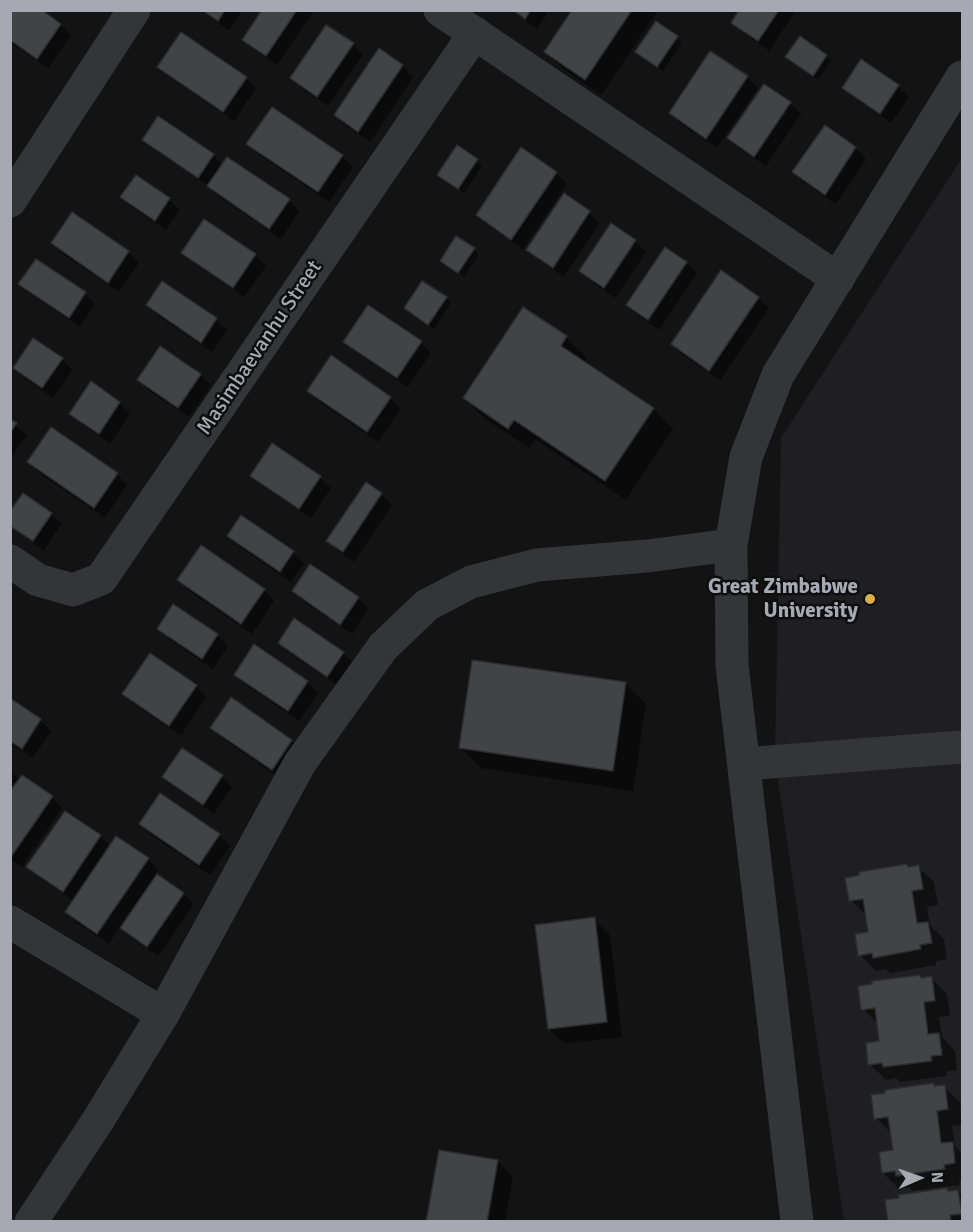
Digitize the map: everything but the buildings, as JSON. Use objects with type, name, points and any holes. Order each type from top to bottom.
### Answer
[{"type":"street","points":[[10,201],[134,10]]},
{"type":"street","points":[[440,10],[838,279]]},
{"type":"street","name":"Masimbaevanhu Street","points":[[10,561],[38,580],[74,590],[101,579],[475,33]]},
{"type":"street","points":[[797,1221],[732,665],[731,545],[746,457],[778,375],[963,77]]},
{"type":"street","points":[[32,1221],[164,1014],[300,763],[383,647],[427,605],[471,582],[537,565],[647,556],[731,545]]},
{"type":"street","points":[[744,764],[963,747]]},
{"type":"street","points":[[10,922],[164,1014]]},
{"type":"shaded area","name":"Great Zimbabwe University","points":[[962,158],[962,1221],[844,1221],[775,761],[781,438]]},
{"type":"place","name":"Great Zimbabwe University","points":[[870,599]]}]
